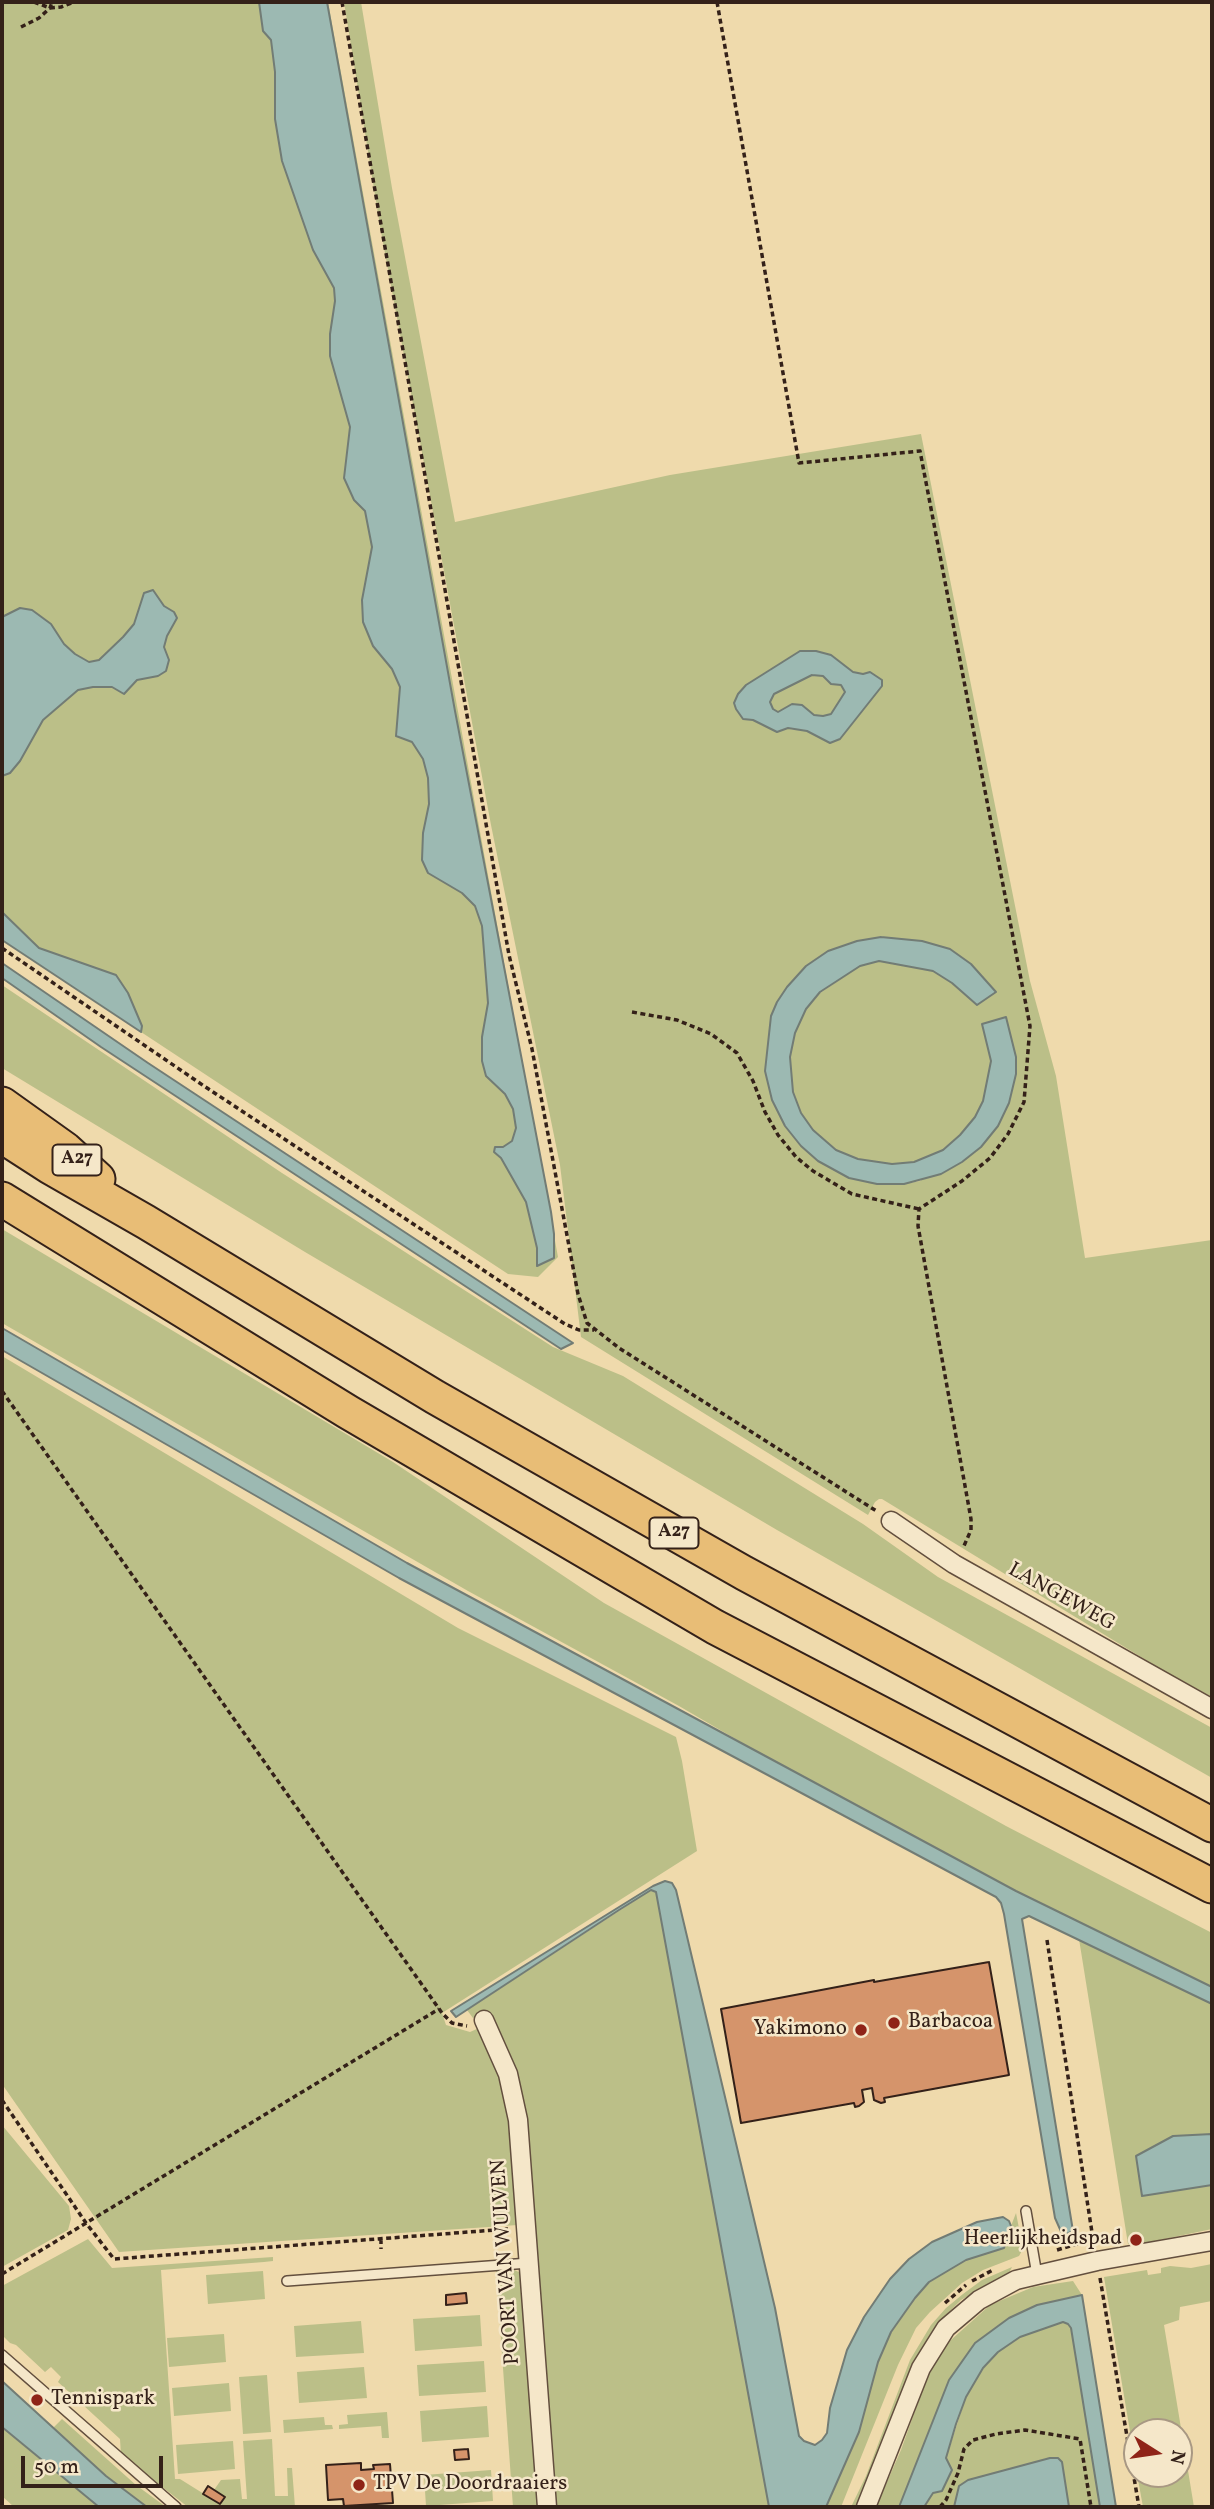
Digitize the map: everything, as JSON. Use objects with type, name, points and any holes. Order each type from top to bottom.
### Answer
[{"type":"highway","name":"A27","points":[[2,1104],[65,1149],[146,1222]]},
{"type":"highway","name":"A27","points":[[2,1136],[435,1397],[732,1567],[1212,1825]]},
{"type":"highway","points":[[2,1199],[348,1412],[715,1627],[1212,1886]]},
{"type":"highway","points":[[2,1221],[257,1382],[348,1412]]},
{"type":"street","name":"LANGEWEG","points":[[891,1521],[954,1564],[1212,1709]]},
{"type":"street","name":"POORT VAN WULVEN","points":[[484,2020],[514,2095],[521,2144],[547,2507]]},
{"type":"street","points":[[866,2507],[921,2368],[946,2328],[962,2313],[987,2295],[1016,2280],[1097,2261],[1212,2241]]},
{"type":"lane","points":[[1026,2211],[1037,2274]]},
{"type":"lane","points":[[287,2281],[530,2263]]},
{"type":"lane","points":[[2,2355],[176,2507]]},
{"type":"path","points":[[34,2],[50,8],[75,2]]},
{"type":"path","points":[[21,27],[39,18],[50,8],[52,2]]},
{"type":"path","points":[[342,2],[509,955],[532,1049],[578,1294],[587,1322],[619,1348],[891,1521]]},
{"type":"path","points":[[632,1012],[677,1020],[711,1034],[737,1053],[778,1135],[796,1157],[813,1171],[852,1194],[919,1209],[962,1181],[990,1158],[1008,1134],[1024,1102],[1030,1026],[920,451],[799,463],[717,2]]},
{"type":"path","points":[[2,948],[204,1086],[565,1324],[579,1330],[594,1330]]},
{"type":"path","points":[[919,1209],[918,1226],[971,1530]]},
{"type":"path","points":[[2,1391],[446,2019],[461,2026],[471,2026],[484,2020]]},
{"type":"path","points":[[1047,1940],[1093,2239]]},
{"type":"path","points":[[2,2274],[439,2009]]},
{"type":"path","points":[[2,2100],[86,2224],[114,2259],[510,2229]]},
{"type":"path","points":[[381,2239],[381,2249]]},
{"type":"path","points":[[1097,2261],[1139,2507]]},
{"type":"path","points":[[940,2507],[958,2473],[964,2449],[973,2440],[1025,2430],[1080,2439],[1091,2507]]},
{"type":"green space","points":[[2,2],[328,2],[558,1257],[538,1277],[508,1274],[141,1032],[141,1027],[2,934]]},
{"type":"green space","points":[[344,2],[361,2],[392,188],[455,522],[670,475],[921,434],[1030,981],[1056,1076],[1085,1258],[1212,1240],[1212,1697],[1159,1668],[882,1499],[875,1502],[868,1515],[581,1337],[560,1165],[491,825],[380,226]],"holes":[[[800,651],[831,655],[853,672],[863,674],[882,686],[840,739],[831,743],[807,731],[763,726],[753,720],[762,675]],[[881,937],[996,992],[977,1005],[952,983],[933,971],[879,961],[860,966],[820,993],[806,1009],[795,1033],[790,1057],[793,1092],[801,1113],[813,1130],[836,1150],[858,1159],[892,1164],[914,1162],[943,1150],[975,1117],[983,1101],[991,1061],[983,1024],[1009,1103],[920,1181],[904,1184],[877,1184],[849,1178],[818,1161],[765,1071],[771,1016],[806,966],[828,951],[857,941]]]},
{"type":"green space","points":[[812,675],[823,676],[827,681],[841,685],[845,692],[831,714],[814,715],[802,705],[793,704],[778,712],[773,709],[770,702],[774,694]]},
{"type":"green space","points":[[2,985],[282,1173],[553,1347],[623,1376],[863,1524],[938,1577],[1212,1728],[1212,1778],[777,1530],[305,1252],[2,1068]]},
{"type":"green space","points":[[2,1229],[393,1462],[604,1603],[1006,1826],[1212,1933],[1212,1987],[1016,1891],[799,1776],[679,1706],[468,1591],[2,1323]]},
{"type":"green space","points":[[2,1356],[458,1628],[676,1737],[697,1851],[442,2013],[446,2025],[470,2032],[479,2028],[500,2077],[509,2110],[518,2225],[119,2252],[2,2084]]},
{"type":"green space","points":[[651,1890],[656,1892],[657,1896],[769,2507],[554,2507],[526,2121],[507,2048],[487,2011],[473,2018],[467,2010]]},
{"type":"green space","points":[[1079,1939],[1212,2004],[1212,2134],[1173,2136],[1142,2196],[1212,2185],[1212,2229],[1136,2245],[1128,2244]]},
{"type":"green space","points":[[2,2125],[69,2206],[71,2219],[68,2230],[2,2267]]},
{"type":"green space","points":[[1016,2213],[1023,2249],[1019,2256],[983,2270],[962,2283],[916,2328],[898,2365],[841,2507],[826,2507],[859,2432],[878,2362],[891,2333],[929,2282],[966,2260],[1004,2248],[1007,2233],[1013,2231],[1011,2226]]},
{"type":"green space","points":[[88,2239],[112,2268],[273,2257],[273,2261],[161,2270],[175,2479],[180,2479],[220,2504],[214,2490],[221,2480],[240,2479],[242,2499],[247,2499],[243,2441],[272,2439],[275,2496],[288,2496],[287,2468],[292,2468],[295,2507],[188,2507],[121,2455],[120,2439],[58,2382],[61,2377],[51,2367],[45,2372],[2,2335],[2,2286]]},
{"type":"green space","points":[[1212,2264],[1212,2301],[1180,2307],[1179,2320],[1164,2325],[1179,2418],[1128,2418],[1104,2277],[1147,2270],[1148,2275],[1161,2273],[1161,2268],[1170,2266],[1191,2268]]},
{"type":"green space","points":[[1012,2267],[1009,2273],[961,2300],[928,2338],[913,2365],[857,2507],[851,2507],[866,2476],[910,2360],[931,2325],[946,2308],[982,2280]]},
{"type":"green space","points":[[263,2271],[265,2299],[208,2304],[206,2275]]},
{"type":"green space","points":[[496,2271],[519,2272],[522,2278],[539,2507],[513,2507]]},
{"type":"green space","points":[[1073,2281],[1082,2295],[1037,2305],[1009,2318],[975,2343],[949,2380],[899,2507],[876,2507],[901,2450],[926,2380],[942,2348],[990,2305],[1033,2287]]},
{"type":"green space","points":[[480,2315],[482,2346],[415,2351],[413,2319]]},
{"type":"green space","points":[[361,2321],[364,2353],[296,2357],[294,2326]]},
{"type":"green space","points":[[1063,2322],[1071,2328],[1100,2507],[1069,2507],[1062,2462],[954,2507],[924,2507],[933,2493],[942,2491],[952,2471],[946,2458],[966,2397],[983,2369],[998,2352],[1020,2337]]},
{"type":"green space","points":[[224,2334],[226,2362],[169,2367],[167,2338]]},
{"type":"green space","points":[[484,2361],[486,2392],[419,2396],[417,2365]]},
{"type":"green space","points":[[364,2367],[367,2398],[299,2403],[297,2372]]},
{"type":"green space","points":[[267,2375],[271,2432],[243,2434],[239,2377]]},
{"type":"green space","points":[[229,2383],[231,2411],[174,2416],[172,2388]]},
{"type":"green space","points":[[487,2406],[489,2437],[422,2442],[420,2411]]},
{"type":"green space","points":[[387,2412],[389,2438],[382,2438],[381,2426],[339,2429],[339,2425],[348,2424],[347,2415]]},
{"type":"green space","points":[[324,2417],[325,2425],[332,2425],[333,2429],[284,2433],[283,2420]]},
{"type":"green space","points":[[62,2419],[136,2485],[166,2507],[147,2507],[106,2476],[53,2428]]},
{"type":"green space","points":[[2,2427],[99,2507],[14,2507],[2,2496]]},
{"type":"green space","points":[[233,2441],[235,2469],[178,2474],[176,2445]]},
{"type":"green space","points":[[491,2470],[493,2501],[426,2506],[424,2475]]},
{"type":"green space","points":[[1140,2488],[1191,2488],[1194,2507],[1143,2507]]},
{"type":"water","points":[[259,2],[327,2],[455,711],[551,1212],[554,1258],[537,1266],[537,1248],[526,1202],[501,1158],[494,1152],[495,1147],[503,1147],[512,1141],[516,1128],[513,1109],[505,1094],[486,1076],[482,1061],[482,1037],[488,1003],[482,926],[475,906],[462,893],[428,873],[422,860],[423,833],[429,804],[428,778],[423,759],[412,742],[396,736],[400,687],[392,669],[373,646],[363,622],[362,600],[372,547],[365,511],[354,500],[344,478],[350,427],[330,356],[334,288],[313,250],[282,161],[275,119],[275,72],[271,40],[263,31]]},
{"type":"water","points":[[153,590],[177,618],[164,647],[169,660],[166,671],[158,676],[137,680],[124,694],[112,687],[78,690],[43,720],[20,761],[10,773],[2,776],[2,617],[20,608],[32,610],[51,624],[64,644],[89,662],[99,660],[123,637],[134,624],[144,593]]},
{"type":"water","points":[[800,651],[831,655],[853,672],[870,672],[882,680],[882,686],[840,739],[830,743],[807,731],[788,728],[777,732],[753,720],[743,719],[734,703],[746,685]],"holes":[[[812,675],[823,676],[831,684],[841,685],[845,692],[831,714],[814,715],[802,705],[792,704],[778,712],[773,709],[770,702],[774,694]]]},
{"type":"water","points":[[2,912],[39,948],[116,975],[128,993],[142,1026],[141,1032],[2,940]]},
{"type":"water","points":[[881,937],[922,941],[950,949],[971,964],[996,992],[977,1005],[952,983],[933,971],[879,961],[860,966],[820,992],[806,1009],[795,1033],[790,1057],[793,1092],[801,1113],[813,1130],[836,1150],[858,1159],[892,1164],[914,1162],[943,1150],[960,1135],[975,1117],[983,1101],[991,1061],[982,1024],[1006,1017],[1016,1057],[1016,1074],[1009,1103],[998,1126],[981,1147],[941,1174],[904,1184],[877,1184],[849,1178],[818,1161],[785,1126],[772,1100],[765,1071],[771,1016],[787,987],[806,966],[828,951],[857,941]]},
{"type":"water","points":[[2,963],[148,1063],[573,1343],[561,1349],[101,1047],[2,978]]},
{"type":"water","points":[[2,1328],[407,1563],[1016,1891],[1212,1987],[1212,2004],[1029,1916],[1022,1919],[1073,2231],[1063,2236],[1055,2218],[1004,1914],[996,1897],[399,1578],[2,1350]]},
{"type":"water","points":[[665,1881],[672,1883],[676,1890],[775,2308],[799,2436],[815,2445],[827,2433],[830,2408],[847,2350],[864,2317],[890,2279],[909,2259],[932,2242],[977,2222],[1003,2217],[1009,2221],[1013,2231],[1007,2233],[1004,2248],[966,2260],[929,2282],[891,2332],[878,2362],[859,2432],[826,2507],[769,2507],[656,1892],[651,1890],[619,1910],[456,2017],[451,2011]]},
{"type":"water","points":[[1212,2134],[1212,2185],[1142,2196],[1136,2156],[1173,2136]]},
{"type":"water","points":[[1082,2295],[1116,2507],[1100,2507],[1071,2328],[1063,2322],[1020,2337],[998,2352],[983,2368],[966,2397],[956,2424],[946,2458],[952,2470],[942,2491],[933,2493],[924,2507],[899,2507],[949,2380],[975,2343],[1009,2318],[1037,2305]]},
{"type":"water","points":[[2,2381],[106,2476],[147,2507],[99,2507],[2,2427]]},
{"type":"water","points":[[1058,2458],[1062,2462],[1069,2507],[954,2507],[959,2486],[968,2480]]},
{"type":"building","points":[[989,1962],[1009,2075],[884,2098],[885,2102],[881,2103],[874,2100],[872,2088],[862,2090],[864,2102],[859,2106],[855,2107],[854,2103],[741,2123],[721,2009],[874,1980]]},
{"type":"building","points":[[466,2293],[467,2303],[446,2305],[446,2295]]},
{"type":"building","points":[[468,2449],[469,2459],[455,2460],[454,2450]]},
{"type":"building","name":"TPV De Doordraaiers","points":[[361,2463],[361,2470],[374,2469],[373,2465],[390,2464],[393,2503],[344,2506],[343,2499],[328,2500],[326,2465]]},
{"type":"building","points":[[208,2486],[225,2497],[220,2504],[203,2494]]},
{"type":"place","name":"Barbacoa","points":[[894,2023]]},
{"type":"place","name":"Yakimono","points":[[861,2030]]},
{"type":"place","name":"Heerlijkheidspad","points":[[1136,2240]]},
{"type":"place","name":"Tennispark","points":[[37,2400]]},
{"type":"place","name":"TPV De Doordraaiers","points":[[359,2485]]}]
